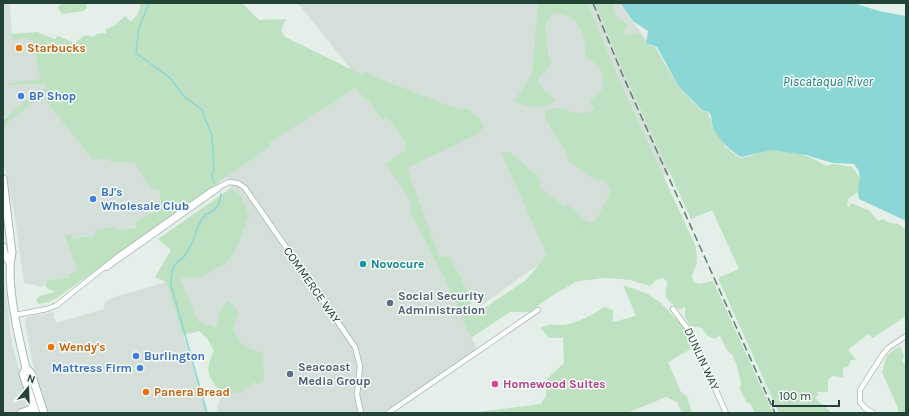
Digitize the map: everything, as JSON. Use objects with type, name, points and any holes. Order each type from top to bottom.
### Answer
[{"type":"main road","points":[[3,179],[12,253],[10,263],[15,315],[26,368],[23,374],[31,411]]},
{"type":"main road","points":[[3,247],[4,253],[10,263]]},
{"type":"main road","points":[[26,368],[32,373],[44,413]]},
{"type":"street","name":"COMMERCE WAY","points":[[15,315],[47,309],[57,305],[104,269],[117,257],[209,192],[229,182],[236,182],[245,188],[355,347],[360,366],[357,391],[361,413]]},
{"type":"street","name":"DUNLIN WAY","points":[[674,309],[690,332],[726,413]]},
{"type":"street","points":[[388,413],[392,412],[538,310]]},
{"type":"street","points":[[873,413],[862,405],[859,398],[860,393],[885,351],[906,336]]},
{"type":"shaded area","points":[[3,3],[10,3],[12,40],[29,38],[35,45],[36,61],[38,61],[40,80],[8,83],[8,85],[44,84],[47,87],[33,94],[7,116],[3,116]]},
{"type":"shaded area","points":[[298,3],[619,3],[718,137],[479,307],[438,257],[401,166],[417,152]]},
{"type":"shaded area","points":[[355,88],[364,100],[367,99],[382,120],[387,117],[406,143],[405,150],[386,164],[411,202],[411,213],[446,282],[477,349],[415,392],[381,413],[216,413],[221,394],[240,392],[254,381],[248,348],[239,342],[233,328],[228,300],[220,311],[216,327],[198,321],[178,277],[198,277],[228,262],[237,248],[249,215],[241,196],[231,188],[227,176],[269,146],[268,143]]},
{"type":"shaded area","points":[[42,96],[92,159],[109,159],[134,162],[159,190],[162,207],[136,222],[137,226],[117,231],[116,227],[96,236],[64,238],[79,270],[70,277],[46,281],[42,287],[24,283],[14,212],[4,165],[3,127],[6,127],[7,123]]},
{"type":"shaded area","points":[[3,270],[12,344],[31,413],[3,413]]},
{"type":"shaded area","points":[[166,282],[208,413],[49,413],[32,361],[25,322],[27,317],[53,312],[56,323],[104,309],[105,302],[112,298]]},
{"type":"green space","points":[[63,3],[86,3],[87,8],[83,11],[62,14],[58,7]]},
{"type":"green space","points":[[141,3],[242,3],[259,20],[286,19],[281,30],[285,37],[363,75],[366,72],[371,73],[372,76],[460,110],[465,108],[471,111],[481,121],[483,127],[479,133],[407,168],[439,257],[450,257],[472,301],[469,309],[480,311],[526,280],[547,255],[501,152],[510,152],[540,179],[540,188],[565,207],[568,204],[588,223],[595,222],[611,189],[604,180],[597,180],[568,161],[568,156],[545,117],[545,111],[556,108],[580,114],[595,110],[590,102],[603,88],[602,73],[595,63],[586,58],[582,33],[576,22],[571,18],[563,14],[553,14],[545,25],[548,55],[552,61],[537,81],[545,92],[553,97],[555,101],[546,105],[529,106],[523,105],[515,100],[532,75],[538,3],[587,3],[620,82],[696,247],[697,263],[692,276],[693,282],[701,284],[713,281],[773,413],[755,413],[750,403],[747,403],[740,389],[741,383],[737,366],[733,356],[727,350],[720,336],[714,339],[707,335],[702,328],[690,326],[685,317],[685,307],[679,310],[667,298],[666,288],[668,282],[663,278],[656,280],[650,286],[633,281],[567,207],[632,280],[606,278],[578,281],[553,295],[529,312],[510,312],[471,338],[446,282],[411,213],[411,202],[386,164],[405,150],[406,143],[387,117],[382,120],[367,99],[365,100],[355,88],[269,143],[270,146],[57,298],[49,302],[39,304],[36,300],[40,296],[55,292],[48,289],[45,285],[46,281],[70,277],[69,274],[78,270],[64,236],[71,234],[72,238],[95,236],[95,231],[116,226],[117,231],[136,227],[136,222],[162,207],[159,190],[151,188],[134,162],[111,162],[109,159],[92,159],[42,96],[7,123],[6,127],[3,127],[3,120],[7,116],[33,94],[47,87],[44,84],[8,85],[8,83],[40,79],[33,42],[29,38],[12,40],[11,34],[37,32],[55,39],[58,36],[75,43],[85,35],[94,37],[96,34],[106,33],[106,29],[114,26],[125,16],[131,22],[138,14]]},
{"type":"green space","points":[[595,3],[612,3],[617,17],[628,24],[623,33],[625,35],[638,32],[646,43],[656,48],[678,88],[701,110],[708,112],[712,125],[726,148],[740,158],[771,150],[778,150],[807,156],[821,162],[826,166],[834,164],[852,167],[861,179],[858,192],[848,199],[847,206],[849,207],[851,203],[870,211],[878,221],[883,219],[889,223],[899,224],[906,230],[906,316],[873,338],[868,334],[848,350],[856,360],[851,360],[848,367],[843,368],[843,378],[834,376],[831,377],[828,380],[828,392],[817,392],[818,395],[815,398],[832,413],[779,413],[718,278],[739,269],[712,210],[691,219],[627,79]]},
{"type":"green space","points":[[231,188],[241,196],[249,215],[237,248],[228,262],[198,278],[179,277],[198,321],[216,327],[220,311],[228,300],[239,313],[233,328],[238,339],[247,347],[263,353],[264,380],[258,384],[254,382],[240,393],[221,394],[209,374],[209,364],[214,351],[207,338],[199,331],[183,335],[166,282],[155,277],[171,250],[158,239]]},
{"type":"green space","points":[[623,285],[646,293],[661,303],[683,326],[691,349],[668,362],[681,392],[687,396],[692,413],[682,413],[677,402],[666,397],[627,413],[470,413],[541,404],[546,396],[547,379],[564,363],[563,338],[549,338],[541,328],[548,325],[565,325],[574,323],[604,307],[613,310],[613,322],[636,316]]},
{"type":"green space","points":[[900,346],[904,356],[902,361],[906,366],[906,413],[898,413],[898,408],[882,372],[887,355]]},
{"type":"water","name":"Piscataqua River","points":[[620,3],[854,3],[879,11],[906,16],[906,221],[859,199],[858,190],[860,178],[854,164],[833,163],[806,155],[772,150],[741,157],[732,151],[714,129],[709,112],[702,110],[679,87],[657,47],[646,43],[648,31],[633,21]]},
{"type":"waterway","points":[[149,3],[139,28],[136,53],[170,78],[184,96],[202,110],[212,136],[214,171],[211,174],[214,183]]},
{"type":"waterway","points":[[207,413],[171,281],[172,272],[175,265],[184,257],[194,239],[198,226],[205,215],[213,211],[219,204],[221,194]]},
{"type":"railway","points":[[593,3],[623,76],[775,413]]},
{"type":"place","name":"Starbucks","points":[[19,48]]},
{"type":"place","name":"BP Shop","points":[[21,96]]},
{"type":"place","name":"BJ's Wholesale Club","points":[[93,199]]},
{"type":"place","name":"Novocure","points":[[363,264]]},
{"type":"place","name":"Social Security Administration","points":[[390,303]]},
{"type":"place","name":"Wendy's","points":[[51,347]]},
{"type":"place","name":"Burlington","points":[[136,356]]},
{"type":"place","name":"Mattress Firm","points":[[140,368]]},
{"type":"place","name":"Seacoast Media Group","points":[[290,374]]},
{"type":"place","name":"Homewood Suites","points":[[495,384]]},
{"type":"place","name":"Panera Bread","points":[[146,392]]}]
